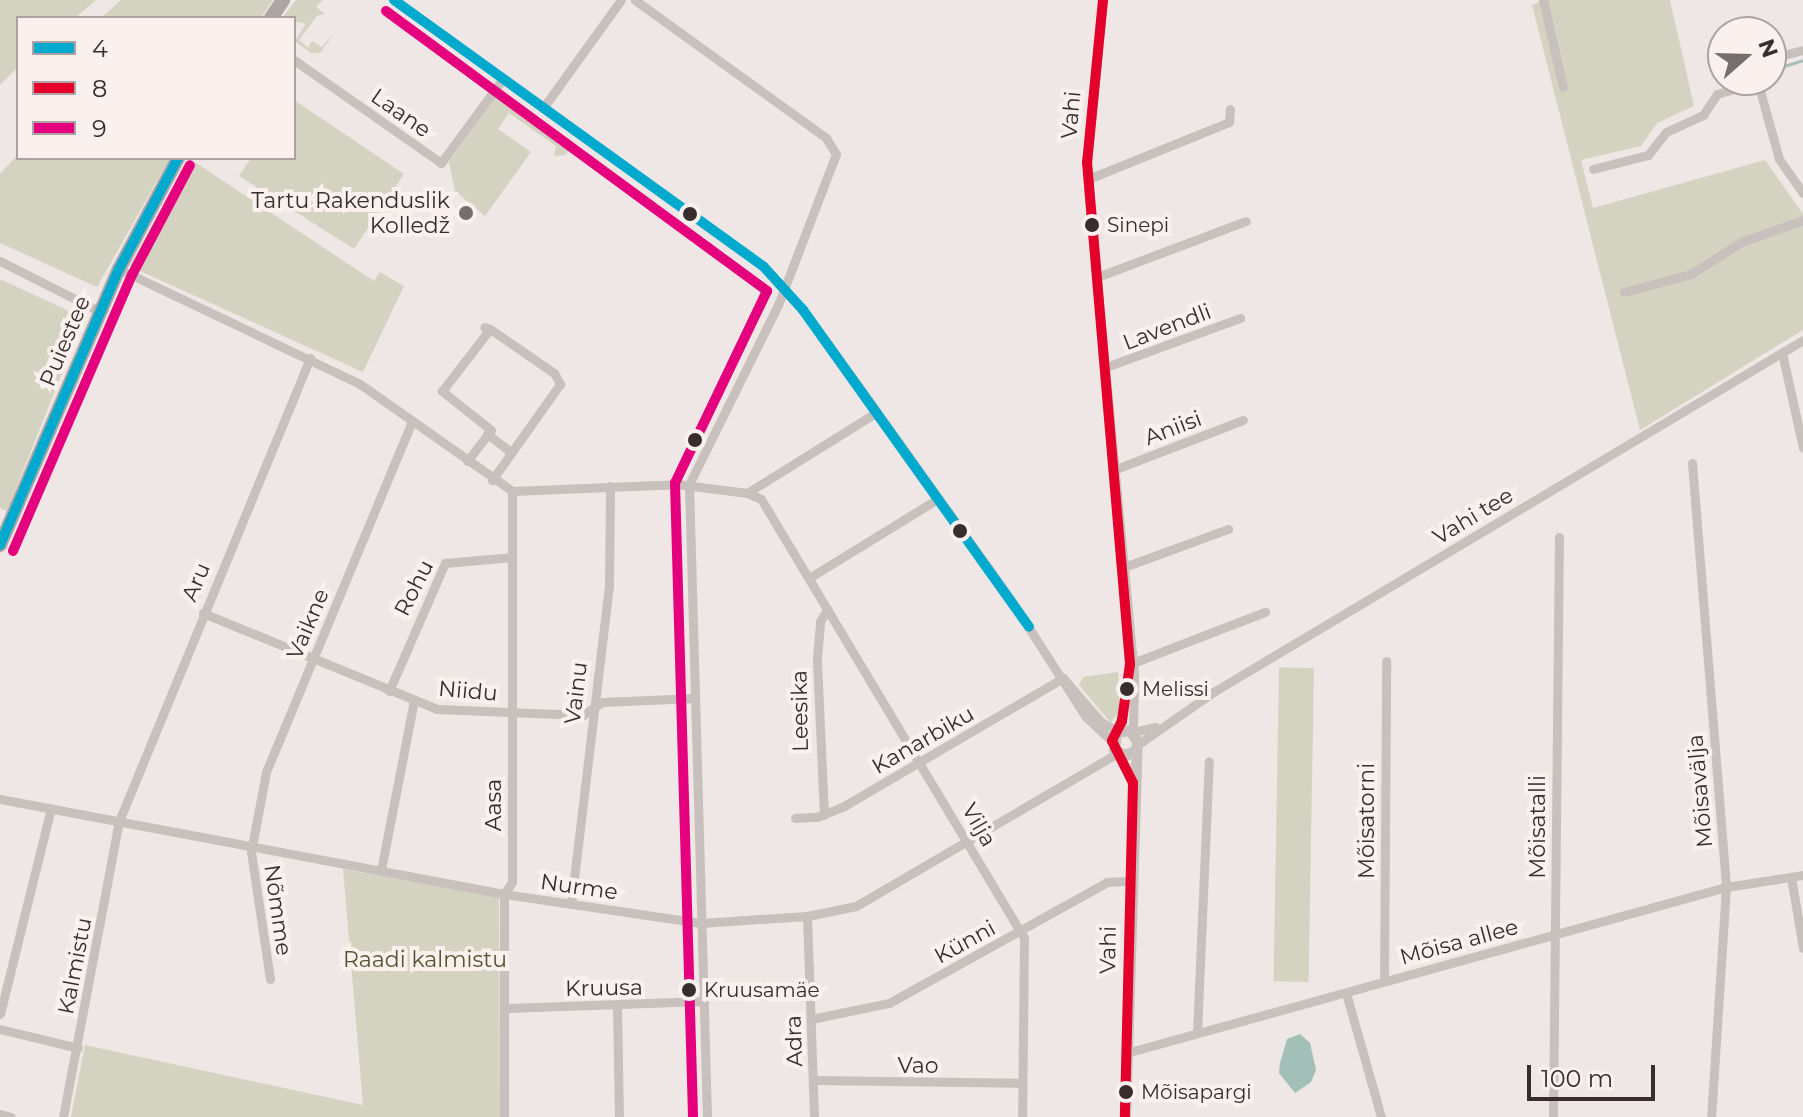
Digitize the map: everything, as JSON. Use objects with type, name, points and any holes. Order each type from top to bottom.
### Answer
[{"type":"highway","name":"Puiestee","points":[[0,545],[119,269],[177,160]]},
{"type":"street","points":[[394,0],[764,267],[877,412],[1063,678],[1086,717],[1117,745],[1135,748]]},
{"type":"street","points":[[543,108],[621,0]]},
{"type":"street","points":[[635,0],[833,147],[835,163],[784,289],[689,486],[707,1117]]},
{"type":"street","name":"Vahi","points":[[1103,0],[1088,179],[1116,469],[1135,748],[1125,1117]]},
{"type":"street","points":[[1543,0],[1563,87]]},
{"type":"street","name":"Laane","points":[[296,61],[441,163],[502,80]]},
{"type":"street","points":[[1593,169],[1648,155],[1666,132],[1703,115],[1716,96]]},
{"type":"street","points":[[1761,96],[1779,159],[1803,192]]},
{"type":"street","points":[[1088,179],[1229,122],[1230,109]]},
{"type":"street","points":[[1624,292],[1691,274],[1741,242],[1803,220]]},
{"type":"street","points":[[1097,277],[1246,221]]},
{"type":"street","points":[[0,261],[101,312]]},
{"type":"street","points":[[119,269],[360,384],[492,480],[512,491],[689,486],[747,493],[877,412]]},
{"type":"street","name":"Lavendli","points":[[1106,367],[1240,318]]},
{"type":"street","points":[[467,461],[491,430],[442,391],[487,328],[559,380],[556,395],[492,480]]},
{"type":"street","name":"Vahi tee","points":[[1135,748],[1162,725],[1803,340]]},
{"type":"street","points":[[1782,353],[1803,448]]},
{"type":"street","name":"Aru","points":[[119,821],[310,358]]},
{"type":"street","name":"Aniisi","points":[[1116,469],[1243,420]]},
{"type":"street","name":"Vaikne","points":[[252,846],[266,772],[412,421]]},
{"type":"street","points":[[487,434],[512,453]]},
{"type":"street","name":"Mõisavälja","points":[[1692,463],[1726,887],[1711,1117]]},
{"type":"street","name":"Vainu","points":[[571,904],[609,585],[610,486]]},
{"type":"street","name":"Aasa","points":[[504,1117],[504,894],[512,882],[512,491]]},
{"type":"street","name":"Vilja","points":[[747,493],[761,499],[922,762],[1020,932],[1025,961],[1022,1117]]},
{"type":"street","points":[[809,578],[936,500]]},
{"type":"street","points":[[1124,567],[1228,529]]},
{"type":"street","name":"Mõisatalli","points":[[1553,1117],[1559,537]]},
{"type":"street","name":"Rohu","points":[[389,691],[445,563],[512,557]]},
{"type":"street","name":"Leesika","points":[[824,815],[817,658],[820,621],[828,609]]},
{"type":"street","points":[[1130,664],[1265,612]]},
{"type":"street","name":"Niidu","points":[[203,613],[437,709],[583,715],[602,702],[695,698]]},
{"type":"street","name":"Mõisatorni","points":[[1384,981],[1386,661]]},
{"type":"street","name":"Vahi","points":[[1130,664],[1117,745],[1133,783]]},
{"type":"street","name":"Kanarbiku","points":[[795,818],[824,815],[922,762],[1063,678]]},
{"type":"street","points":[[381,870],[414,701]]},
{"type":"street","name":"Vahi tee","points":[[1133,732],[1162,725]]},
{"type":"street","points":[[1117,745],[1133,732]]},
{"type":"street","name":"Nurme","points":[[0,799],[504,894],[701,923],[807,916],[856,906],[968,841],[1117,745]]},
{"type":"street","points":[[1197,1033],[1209,761]]},
{"type":"street","points":[[0,1014],[51,808]]},
{"type":"street","name":"Kalmistu","points":[[63,1117],[119,821]]},
{"type":"street","name":"Nõmme","points":[[252,846],[270,979]]},
{"type":"street","name":"Mõisa allee","points":[[1126,1053],[1726,887],[1803,875]]},
{"type":"street","points":[[1791,877],[1803,948]]},
{"type":"street","name":"Künni","points":[[811,1019],[889,1003],[1107,882],[1129,881]]},
{"type":"street","name":"Adra","points":[[807,916],[814,1117]]},
{"type":"street","points":[[1346,993],[1381,1117]]},
{"type":"street","name":"Kruusa","points":[[504,1008],[704,1001]]},
{"type":"street","points":[[617,1005],[619,1117]]},
{"type":"street","points":[[0,1029],[78,1048]]},
{"type":"street","name":"Vao","points":[[813,1080],[1022,1083]]},
{"type":"street","points":[[0,1114],[11,1117]]},
{"type":"green space","points":[[0,0],[96,0],[77,16],[16,16],[16,69],[0,85]]},
{"type":"green space","points":[[121,0],[273,0],[262,16],[103,16]]},
{"type":"green space","points":[[296,0],[323,0],[316,7],[325,14],[317,16],[299,40],[308,48],[312,41],[322,47],[336,31],[320,53],[311,53],[296,42],[306,24],[296,22],[296,16],[284,16]]},
{"type":"green space","points":[[1543,0],[1670,0],[1694,106],[1657,123],[1641,146],[1581,160],[1593,208],[1765,160],[1803,214],[1803,330],[1640,430],[1532,5]]},
{"type":"green space","points":[[498,94],[571,148],[565,155],[554,156],[556,146],[509,113],[498,129],[531,152],[485,216],[455,191],[449,162]]},
{"type":"green space","points":[[296,101],[404,174],[354,249],[239,176],[250,160],[296,160]]},
{"type":"green space","points":[[16,156],[16,160],[169,160],[97,287],[0,243],[0,174]]},
{"type":"green space","points":[[192,160],[374,281],[380,272],[404,286],[363,372],[129,266]]},
{"type":"green space","points":[[0,279],[84,318],[7,511],[0,508]]},
{"type":"green space","points":[[1279,667],[1314,668],[1309,982],[1274,981]]},
{"type":"green space","points":[[1118,672],[1120,709],[1111,723],[1079,685],[1083,677]]},
{"type":"green space","name":"Raadi kalmistu","points":[[343,869],[499,897],[500,1117],[71,1117],[85,1045],[363,1105]]},
{"type":"water","points":[[1300,1034],[1310,1043],[1316,1070],[1311,1082],[1295,1093],[1279,1073],[1287,1039]]},
{"type":"waterway","points":[[1787,65],[1803,60]]},
{"type":"transit line","name":"4","points":[[394,0],[764,267],[803,310],[1029,627]]},
{"type":"transit line","name":"8","points":[[1103,0],[1087,162],[1130,664],[1122,721],[1112,741],[1133,783],[1125,1117]]},
{"type":"transit line","name":"9","points":[[386,11],[767,291],[675,483],[693,1117]]},
{"type":"transit line","name":"4","points":[[0,545],[119,269],[177,160]]},
{"type":"transit line","name":"9","points":[[13,551],[132,275],[190,165]]},
{"type":"place","name":"Tartu Rakenduslik Kolledž","points":[[466,213]]},
{"type":"place","name":"Sinepi","points":[[1092,225]]},
{"type":"place","name":"Melissi","points":[[1127,689]]},
{"type":"place","name":"Kruusamäe","points":[[689,990]]},
{"type":"place","name":"Mõisapargi","points":[[1126,1092]]}]
